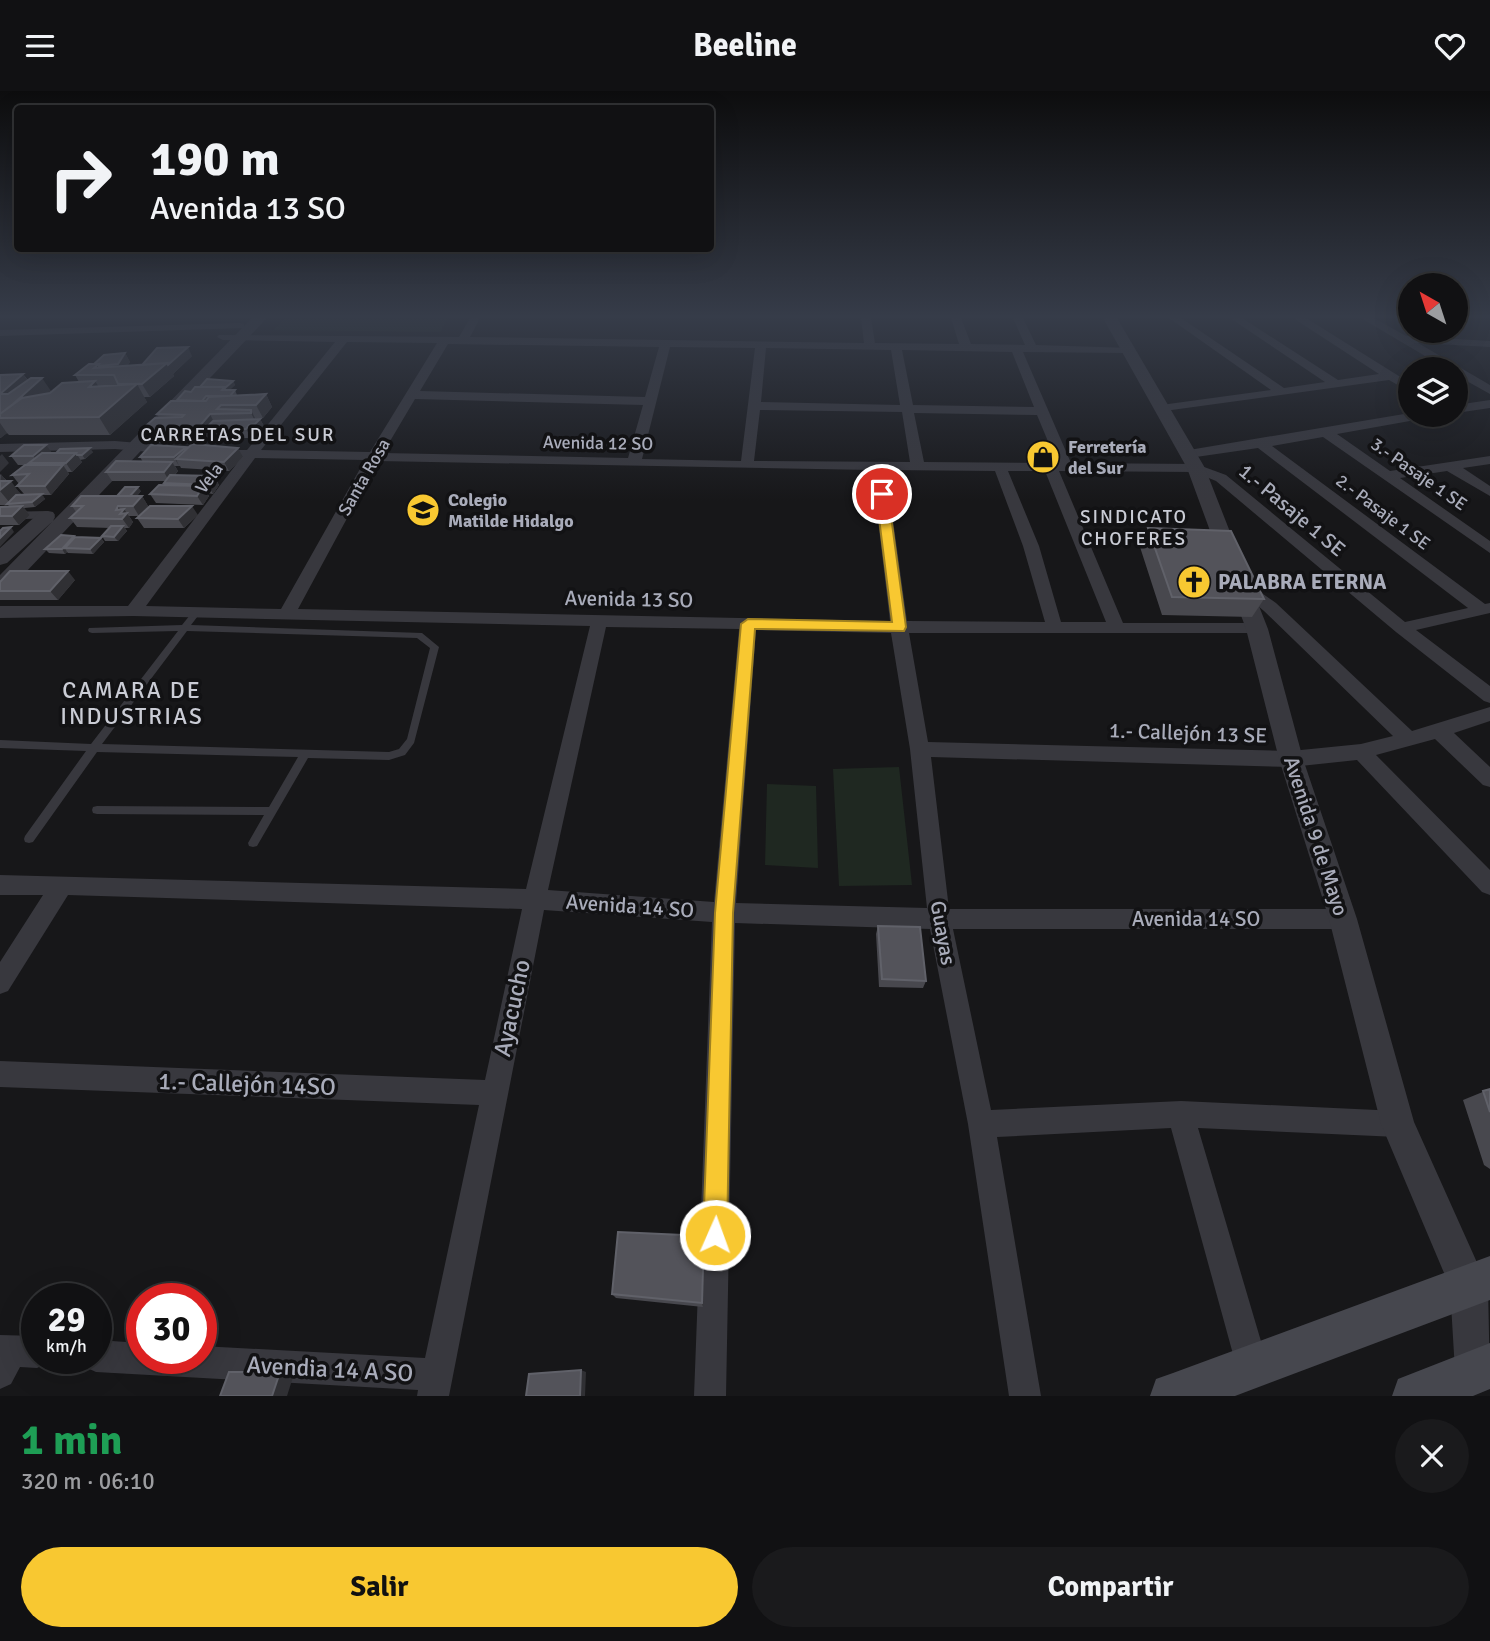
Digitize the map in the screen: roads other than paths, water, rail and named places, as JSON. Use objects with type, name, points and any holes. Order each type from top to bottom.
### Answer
[{"type":"main road","points":[[1173,1396],[1252,1365],[1483,1295]]},
{"type":"main road","points":[[1415,1396],[1482,1378]]},
{"type":"street","points":[[0,559],[186,379]]},
{"type":"street","points":[[0,587],[195,379]]},
{"type":"street","name":"Vela","points":[[134,611],[249,456],[311,379]]},
{"type":"street","name":"Santa Rosa","points":[[285,615],[373,458],[422,379]]},
{"type":"street","points":[[634,463],[655,379]]},
{"type":"street","points":[[747,465],[757,379]]},
{"type":"street","points":[[902,379],[918,467]]},
{"type":"street","points":[[1029,379],[1042,411],[1057,466],[1118,628]]},
{"type":"street","name":"Avenida 9 de Mayo","points":[[1144,379],[1192,461],[1257,629],[1291,759],[1343,919],[1398,1124],[1483,1295],[1482,1378]]},
{"type":"street","points":[[1263,379],[1281,391]]},
{"type":"street","points":[[1328,379],[1336,384]]},
{"type":"street","points":[[1161,409],[1371,379]]},
{"type":"street","points":[[1471,379],[1490,390]]},
{"type":"street","points":[[412,395],[649,401]]},
{"type":"street","points":[[1468,407],[1490,404]]},
{"type":"street","points":[[754,406],[1042,411]]},
{"type":"street","name":"Avenida 12 SO","points":[[0,448],[115,445],[249,456],[879,467],[1057,466],[1192,461],[1398,419]]},
{"type":"street","name":"3.- Pasaje 1 SE","points":[[1325,432],[1490,548]]},
{"type":"street","name":"2.- Pasaje 1 SE","points":[[1261,445],[1486,609]]},
{"type":"street","points":[[1387,475],[1490,460]]},
{"type":"street","name":"1.- Pasaje 1 SE","points":[[1192,461],[1221,478],[1402,628],[1490,696]]},
{"type":"street","name":"Guayas","points":[[879,467],[899,627],[920,749],[939,919],[981,1124],[1025,1396]]},
{"type":"street","points":[[1000,467],[1031,546],[1055,629]]},
{"type":"street","points":[[1451,467],[1490,492]]},
{"type":"street","points":[[0,516],[48,515]]},
{"type":"street","points":[[1239,582],[1270,607],[1408,739]]},
{"type":"street","points":[[1402,628],[1486,609]]},
{"type":"street","name":"Avenida 13 SO","points":[[0,612],[197,612],[899,627],[1257,629]]},
{"type":"street","name":"Ayacucho","points":[[435,1385],[535,899],[599,622]]},
{"type":"street","points":[[710,1396],[724,913],[748,624]]},
{"type":"street","name":"1.- Callejón 13 SE","points":[[920,749],[1291,759],[1361,752],[1490,714]]},
{"type":"street","points":[[1439,731],[1490,779]]},
{"type":"street","points":[[1361,752],[1490,884]]},
{"type":"street","name":"Avenida 14 SO","points":[[0,885],[535,899],[724,913],[939,919],[1343,919]]},
{"type":"street","points":[[0,983],[62,885]]},
{"type":"street","name":"1.- Callejón 14SO","points":[[0,1074],[495,1093]]},
{"type":"street","points":[[981,1124],[1181,1114],[1398,1124]]},
{"type":"street","points":[[1181,1114],[1252,1365]]},
{"type":"street","name":"Avendia 14 A SO","points":[[112,1357],[242,1364],[435,1385]]},
{"type":"street","points":[[229,1396],[242,1364]]},
{"type":"lane","points":[[29,839],[197,612]]},
{"type":"lane","points":[[0,744],[389,755],[402,751],[411,740],[435,647],[419,635],[185,628],[92,630]]},
{"type":"lane","points":[[253,843],[306,754]]},
{"type":"lane","points":[[97,810],[272,811]]},
{"type":"place","name":"Ferretería del Sur","points":[[1043,457]]},
{"type":"place","name":"Colegio Matilde Hidalgo","points":[[423,510]]},
{"type":"place","name":"PALABRA ETERNA","points":[[1194,582]]},
{"type":"district","name":"CARRETAS DEL SUR","points":[[238,435]]},
{"type":"district","name":"SINDICATO CHOFERES","points":[[1134,528]]},
{"type":"district","name":"CAMARA DE INDUSTRIAS","points":[[132,703]]}]
